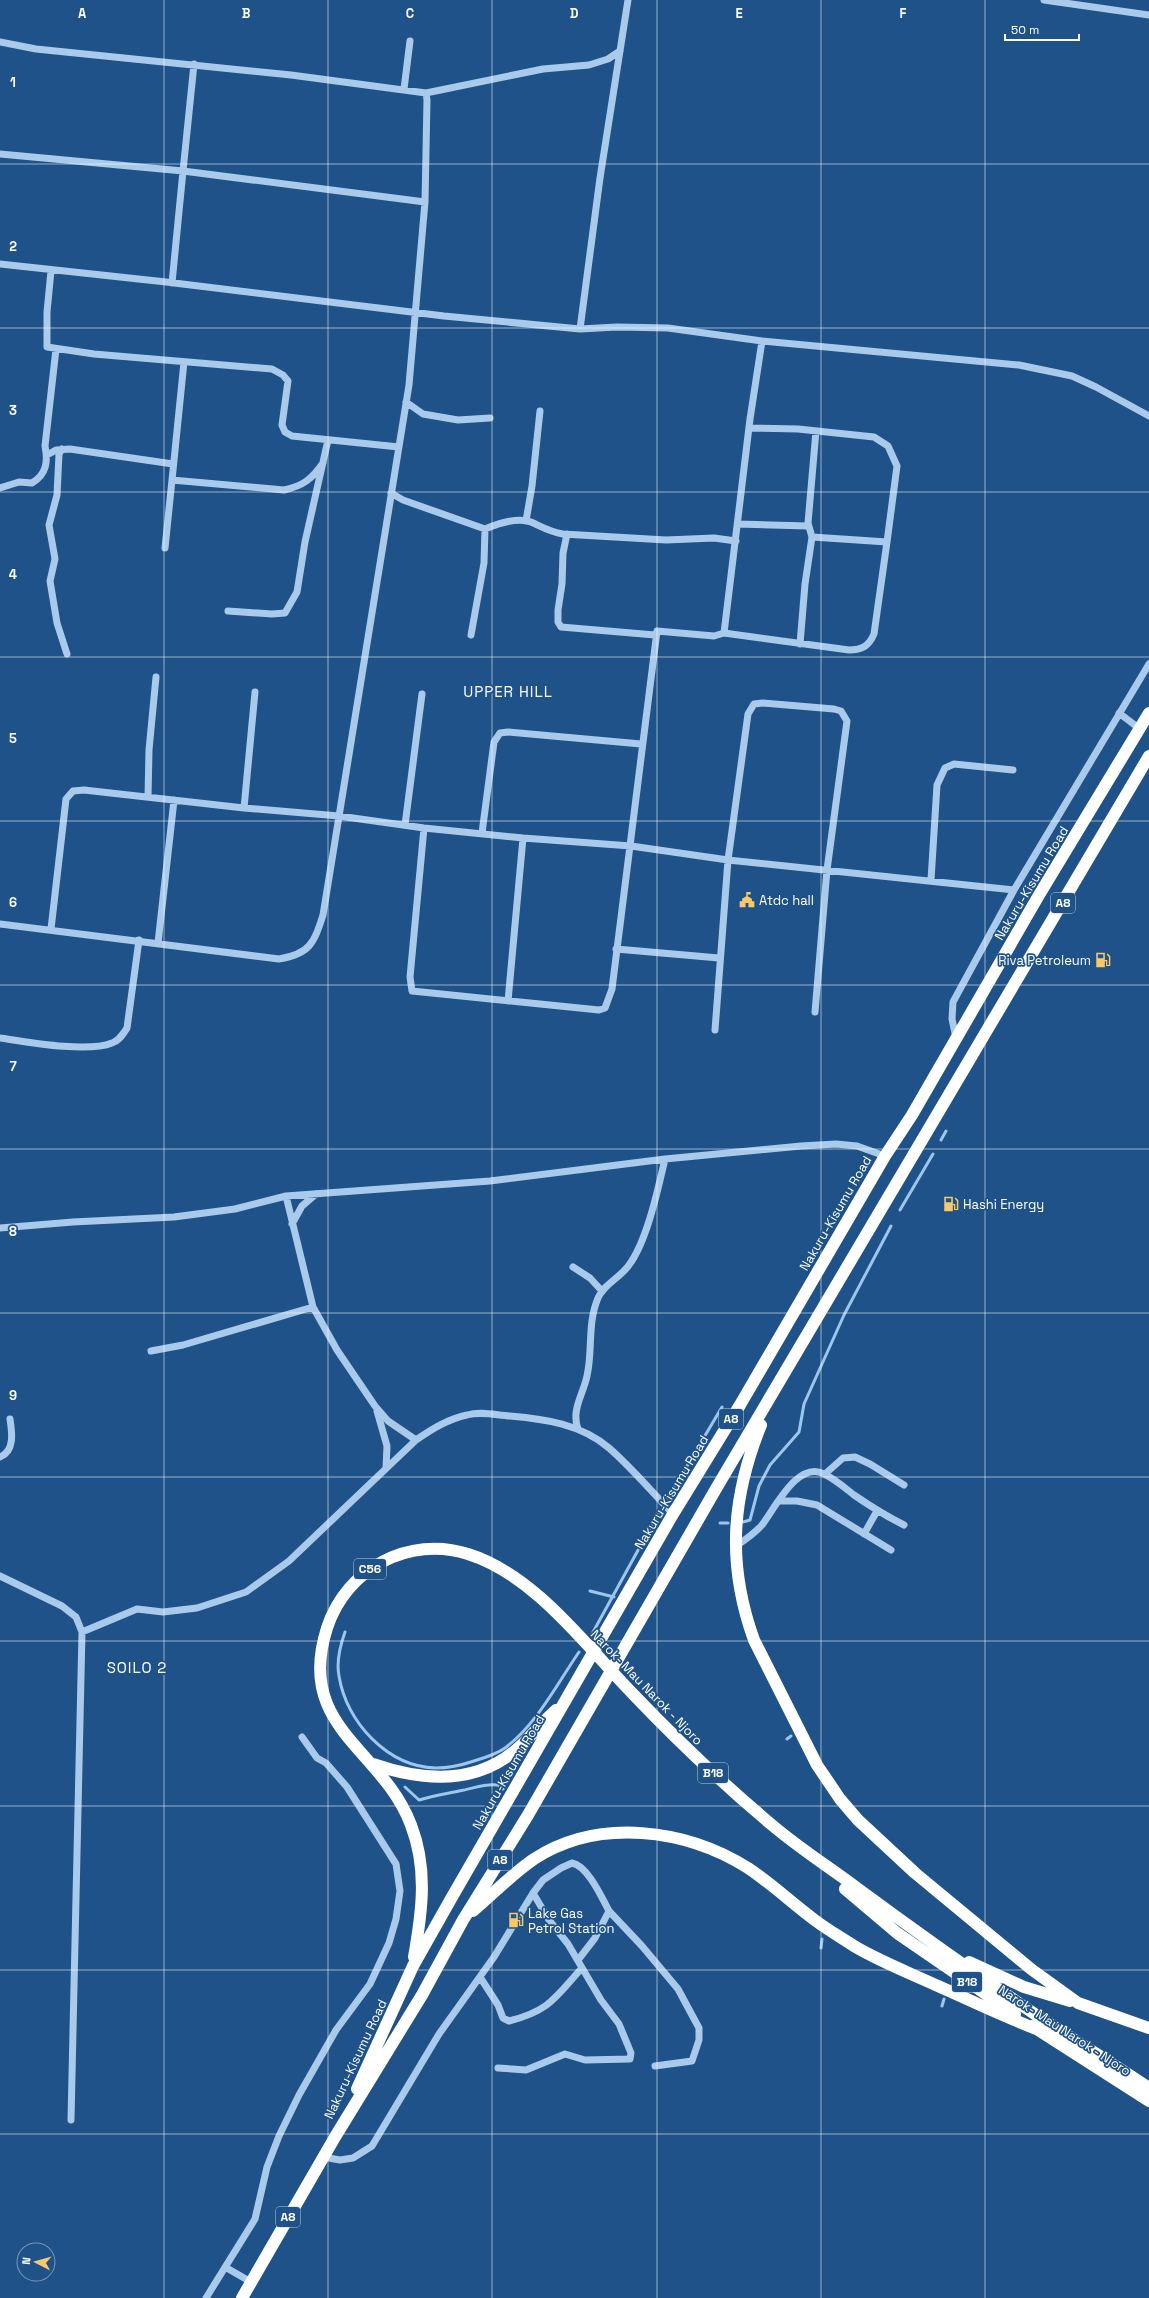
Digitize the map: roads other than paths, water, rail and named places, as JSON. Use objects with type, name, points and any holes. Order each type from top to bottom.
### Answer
[{"type":"highway","name":"Nakuru-Kisumu Road","points":[[335,2137],[413,1966],[673,1514],[740,1404],[885,1156],[912,1115],[956,1038],[1149,713]]},
{"type":"highway","name":"Nakuru-Kisumu Road","points":[[335,2137],[422,1995],[463,1920],[528,1815],[717,1487],[1149,756]]},
{"type":"highway","points":[[773,1394],[755,1439],[742,1484],[738,1510],[736,1574],[741,1598],[754,1640],[817,1765],[840,1799],[858,1820],[915,1873],[1031,1969],[1078,2003]]},
{"type":"highway","name":"C56","points":[[372,1763],[345,1736],[331,1713],[326,1700],[321,1673],[324,1643],[333,1613],[341,1598],[362,1575],[372,1567],[397,1555],[413,1550],[455,1550],[470,1554],[496,1564],[510,1573],[567,1624]]},
{"type":"highway","name":"Narok- Mau Narok - Njoro","points":[[567,1624],[633,1694],[700,1761],[798,1846],[938,1948],[1149,2088]]},
{"type":"highway","points":[[372,1763],[395,1772],[431,1777],[461,1777],[474,1773],[498,1762],[517,1749],[564,1703]]},
{"type":"highway","points":[[372,1763],[399,1800],[410,1822],[420,1855],[423,1888],[420,1922],[413,1966]]},
{"type":"highway","points":[[463,1920],[516,1872],[549,1851],[589,1838],[627,1833],[656,1833],[700,1844],[718,1852],[748,1869],[816,1921],[856,1947],[1038,2030]]},
{"type":"highway","name":"Narok- Mau Narok - Njoro","points":[[798,1846],[803,1853],[897,1933],[1038,2030],[1149,2101]]},
{"type":"highway","points":[[938,1948],[1024,1987],[1078,2003],[1149,2028]]},
{"type":"highway","name":"A8","points":[[242,2298],[335,2137]]},
{"type":"street","points":[[580,329],[600,178],[628,0]]},
{"type":"street","points":[[1044,0],[1149,15]]},
{"type":"street","points":[[404,89],[410,41]]},
{"type":"street","points":[[0,42],[36,49],[194,64],[404,89],[426,93],[517,73],[589,65],[608,59],[620,51]]},
{"type":"street","points":[[172,283],[194,64]]},
{"type":"street","points":[[0,924],[158,942],[239,955],[279,959],[302,954],[314,940],[323,915],[406,402],[416,314],[424,202],[426,93]]},
{"type":"street","points":[[0,154],[183,171],[424,202]]},
{"type":"street","points":[[0,264],[51,272],[172,283],[416,314],[580,329],[617,327],[668,328],[762,341],[1019,365],[1072,376],[1096,387],[1149,416]]},
{"type":"street","points":[[51,272],[45,344],[47,347],[184,362],[272,369],[288,381],[282,425],[285,432],[292,436],[399,447]]},
{"type":"street","points":[[724,632],[749,428],[762,341]]},
{"type":"street","points":[[0,488],[19,482],[32,483],[37,480],[46,468],[47,455],[45,446],[56,349]]},
{"type":"street","points":[[165,548],[184,362]]},
{"type":"street","points":[[406,402],[423,414],[458,420],[490,418]]},
{"type":"street","points":[[526,522],[532,486],[540,411]]},
{"type":"street","points":[[424,828],[410,989],[414,992],[599,1010],[605,1008],[611,994],[616,948],[631,846],[641,744],[656,631],[660,630],[714,636],[724,632],[849,650],[863,648],[870,643],[874,634],[897,466],[888,446],[874,437],[816,431],[749,428]]},
{"type":"street","points":[[800,644],[805,584],[812,537],[808,526],[816,431]]},
{"type":"street","points":[[228,611],[272,614],[284,613],[291,604],[297,592],[305,542],[328,440]]},
{"type":"street","points":[[47,455],[62,449],[173,464]]},
{"type":"street","points":[[62,449],[59,454],[57,495],[49,525],[55,559],[50,581],[57,623],[67,654]]},
{"type":"street","points":[[172,480],[284,490],[299,487],[312,478],[323,463]]},
{"type":"street","points":[[391,492],[402,500],[485,529],[496,524],[526,522],[552,532],[567,534],[666,540],[714,538],[736,541]]},
{"type":"street","points":[[738,524],[808,526]]},
{"type":"street","points":[[470,635],[484,563],[485,529]]},
{"type":"street","points":[[567,534],[563,553],[562,584],[558,610],[558,622],[561,627],[655,635]]},
{"type":"street","points":[[812,537],[887,542]]},
{"type":"street","points":[[956,1038],[952,1019],[953,1002],[1014,890],[1149,664]]},
{"type":"street","points":[[148,797],[149,750],[156,677]]},
{"type":"street","points":[[244,808],[255,692]]},
{"type":"street","points":[[405,825],[422,694]]},
{"type":"street","points":[[715,1030],[719,958],[728,860],[750,708],[754,704],[763,703],[841,711],[847,721],[848,728],[827,870],[815,1012]]},
{"type":"street","points":[[1119,713],[1140,729]]},
{"type":"street","points":[[482,833],[494,742],[500,733],[508,732],[641,744]]},
{"type":"street","points":[[931,880],[937,785],[945,768],[954,764],[1013,770]]},
{"type":"street","points":[[51,929],[66,799],[73,791],[84,790],[244,808],[339,816],[424,828],[523,838],[631,846],[728,860],[931,880],[1014,890]]},
{"type":"street","points":[[158,942],[174,800]]},
{"type":"street","points":[[508,1001],[523,838]]},
{"type":"street","points":[[0,1038],[81,1046],[112,1043],[118,1039],[127,1028],[139,940]]},
{"type":"street","points":[[616,948],[719,958]]},
{"type":"street","points":[[0,1228],[73,1222],[174,1217],[235,1209],[286,1196],[490,1181],[665,1159],[836,1144],[857,1146],[885,1156]]},
{"type":"street","points":[[578,1429],[575,1420],[576,1412],[587,1378],[594,1310],[602,1291],[629,1266],[636,1253],[649,1220],[665,1159]]},
{"type":"street","points":[[292,1224],[302,1206],[316,1194]]},
{"type":"street","points":[[286,1196],[313,1307],[337,1350],[375,1406],[388,1421],[416,1440]]},
{"type":"street","points":[[573,1267],[590,1278],[602,1291]]},
{"type":"street","points":[[151,1351],[183,1345],[313,1307]]},
{"type":"street","points":[[375,1406],[387,1446],[386,1469]]},
{"type":"street","points":[[82,1632],[137,1609],[163,1612],[197,1608],[246,1592],[289,1561],[416,1440],[436,1426],[454,1418],[484,1413],[553,1421],[578,1429],[609,1448],[673,1514]]},
{"type":"street","points":[[0,1457],[6,1455],[11,1446],[10,1419]]},
{"type":"street","points":[[825,1474],[843,1458],[855,1457],[904,1485]]},
{"type":"street","points":[[736,1546],[752,1535],[790,1486],[802,1474],[812,1471],[825,1474],[878,1511],[904,1525]]},
{"type":"street","points":[[779,1501],[797,1501],[817,1505],[891,1550]]},
{"type":"street","points":[[864,1534],[878,1511]]},
{"type":"street","points":[[0,1576],[62,1606],[76,1617],[82,1632],[71,2120]]},
{"type":"street","points":[[206,2298],[255,2219],[267,2167],[279,2136],[299,2095],[336,2030],[370,1984],[396,1919],[400,1891],[396,1864],[347,1787],[326,1763],[317,1758],[302,1737]]},
{"type":"street","points":[[323,2157],[340,2160],[353,2158],[372,2146],[440,2034],[480,1977],[533,1893],[543,1880],[561,1868],[576,1864],[596,1885],[609,1911],[642,1946],[678,1990],[700,2028],[699,2040],[692,2060],[655,2066]]},
{"type":"street","points":[[498,2068],[526,2070],[565,2054],[585,2060],[630,2059],[631,2052],[619,2024],[581,1969],[578,1960],[533,1893]]},
{"type":"street","points":[[578,1960],[595,1938],[609,1911]]},
{"type":"street","points":[[480,1977],[498,2006],[503,2018],[509,2021],[532,2014],[549,2005],[581,1969]]},
{"type":"street","points":[[226,2267],[251,2282]]},
{"type":"waterway","points":[[941,1140],[946,1131]]},
{"type":"waterway","points":[[900,1210],[933,1154]]},
{"type":"waterway","points":[[743,1522],[750,1520],[759,1486],[770,1465],[799,1432],[804,1404],[844,1315],[891,1226]]},
{"type":"waterway","points":[[668,1498],[722,1407]]},
{"type":"waterway","points":[[592,1634],[659,1512]]},
{"type":"waterway","points":[[720,1523],[728,1523]]},
{"type":"waterway","points":[[590,1591],[614,1597]]},
{"type":"waterway","points":[[345,1632],[339,1654],[339,1676],[343,1693],[350,1710],[360,1725],[372,1739],[386,1751],[402,1760],[418,1766],[436,1768],[460,1765],[490,1756],[505,1748],[537,1716],[579,1652]]},
{"type":"waterway","points":[[787,1739],[791,1736]]},
{"type":"waterway","points":[[405,1787],[419,1800],[483,1785],[498,1785],[503,1789]]},
{"type":"waterway","points":[[821,1948],[822,1939]]},
{"type":"waterway","points":[[942,2006],[944,1999]]},
{"type":"place","name":"Atdc hall","points":[[747,900]]},
{"type":"place","name":"Riva Petroleum","points":[[1103,960]]},
{"type":"place","name":"Hashi Energy","points":[[951,1204]]},
{"type":"place","name":"Lake Gas Petrol Station","points":[[516,1920]]},
{"type":"district","name":"UPPER HILL","points":[[508,692]]},
{"type":"district","name":"SOILO 2","points":[[137,1668]]}]
